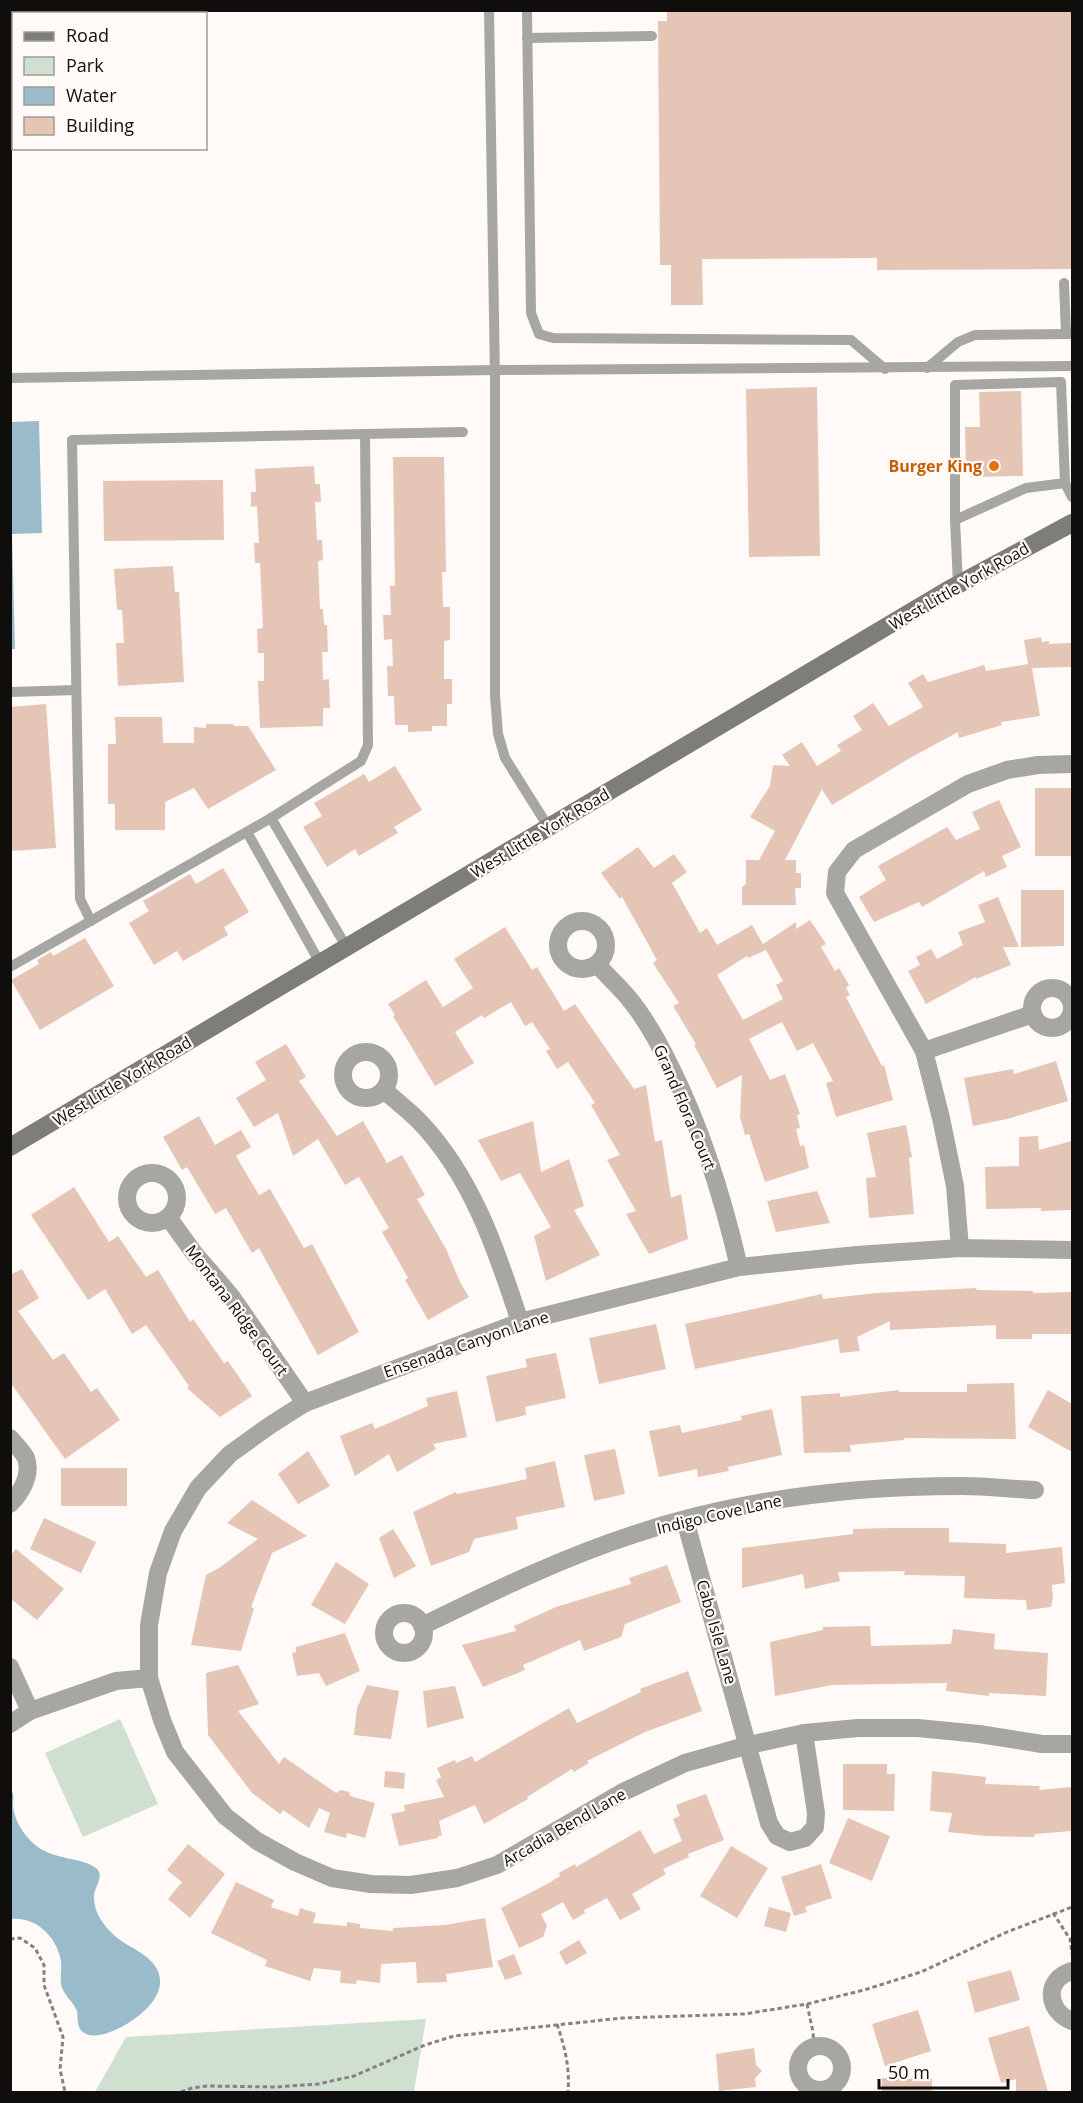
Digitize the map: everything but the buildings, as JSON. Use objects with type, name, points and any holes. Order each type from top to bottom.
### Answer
[{"type":"main road","name":"West Little York Road","points":[[10,1147],[958,584],[1072,524]]},
{"type":"street","points":[[960,1248],[955,1186],[942,1118],[924,1051],[835,893],[837,872],[854,850],[968,784],[1007,770],[1038,765],[1072,764]]},
{"type":"street","name":"Grand Flora Court","points":[[597,964],[632,1002],[657,1040],[679,1084],[707,1151],[724,1206],[738,1267]]},
{"type":"street","points":[[924,1051],[1033,1014]]},
{"type":"street","points":[[384,1090],[419,1121],[446,1155],[472,1196],[497,1251],[520,1322]]},
{"type":"street","name":"Montana Ridge Court","points":[[168,1217],[194,1253],[231,1296],[305,1403]]},
{"type":"street","name":"Ensenada Canyon Lane","points":[[149,1678],[149,1625],[158,1573],[173,1531],[198,1488],[230,1454],[305,1403],[520,1322],[738,1267],[857,1255],[960,1248],[1072,1250]]},
{"type":"street","points":[[10,1438],[26,1459],[27,1469],[24,1486],[10,1504]]},
{"type":"street","name":"Indigo Cove Lane","points":[[422,1626],[501,1587],[636,1533],[760,1503],[838,1491],[964,1486],[1035,1491]]},
{"type":"street","name":"Cabo Isle Lane","points":[[684,1520],[772,1830],[783,1840],[798,1841],[810,1833],[816,1820],[804,1733]]},
{"type":"street","points":[[10,1667],[30,1711]]},
{"type":"street","points":[[10,1724],[30,1711],[116,1682],[149,1678]]},
{"type":"street","name":"Arcadia Bend Lane","points":[[149,1678],[175,1752],[225,1816],[257,1841],[295,1862],[332,1878],[371,1884],[411,1885],[457,1878],[496,1865],[623,1792],[685,1763],[749,1745],[804,1733],[858,1728],[918,1728],[979,1734],[1042,1744],[1072,1744]]},
{"type":"street","points":[[1072,1971],[1060,1977],[1055,1983],[1052,1999],[1058,2014],[1072,2021]]},
{"type":"street","points":[[813,2047],[827,2047],[833,2050],[841,2061],[842,2068],[838,2081],[827,2091],[813,2089],[802,2081],[799,2075],[799,2061],[807,2050],[813,2047]]},
{"type":"lane","points":[[489,10],[495,370],[495,696],[498,734],[505,758],[549,828]]},
{"type":"lane","points":[[527,10],[531,313],[538,334],[553,338],[851,340],[885,369]]},
{"type":"lane","points":[[527,39],[652,36]]},
{"type":"lane","points":[[927,368],[958,342],[975,335],[1069,334],[1064,283]]},
{"type":"lane","points":[[10,378],[495,370],[1072,366]]},
{"type":"lane","points":[[958,584],[956,385],[1067,382],[1065,483],[1072,497]]},
{"type":"lane","points":[[91,921],[80,898],[72,440],[463,432]]},
{"type":"lane","points":[[10,967],[271,818],[361,761],[368,745],[365,434]]},
{"type":"lane","points":[[956,520],[1026,488],[1065,483]]},
{"type":"lane","points":[[10,692],[76,690]]},
{"type":"lane","points":[[271,818],[347,948]]},
{"type":"lane","points":[[247,832],[320,963]]},
{"type":"path","points":[[181,2092],[207,2086],[276,2087],[318,2084],[354,2076],[439,2039],[622,2018],[744,2014],[807,2004],[864,1990],[921,1972],[1053,1913],[1072,1907]]},
{"type":"path","points":[[1053,1913],[1070,1939],[1072,1956]]},
{"type":"path","points":[[10,1939],[20,1938],[35,1948],[44,1965],[44,1985],[63,2037],[60,2069],[65,2092]]},
{"type":"path","points":[[807,2004],[813,2032],[813,2047]]},
{"type":"path","points":[[557,2024],[568,2059],[568,2092]]},
{"type":"green space","points":[[120,1719],[158,1804],[83,1837],[45,1753]]},
{"type":"green space","points":[[426,2019],[414,2092],[95,2092],[126,2037]]},
{"type":"water","points":[[39,421],[42,533],[12,534],[15,649],[11,649],[11,422]]},
{"type":"water","points":[[10,1788],[13,1794],[15,1816],[26,1836],[34,1844],[50,1853],[85,1862],[97,1869],[100,1875],[94,1894],[94,1904],[101,1920],[116,1937],[151,1961],[159,1975],[159,1990],[145,2011],[125,2025],[105,2034],[91,2035],[80,2029],[77,2011],[62,1988],[59,1952],[50,1936],[29,1921],[11,1919]]},
{"type":"place","name":"Burger King","points":[[994,466]]}]
